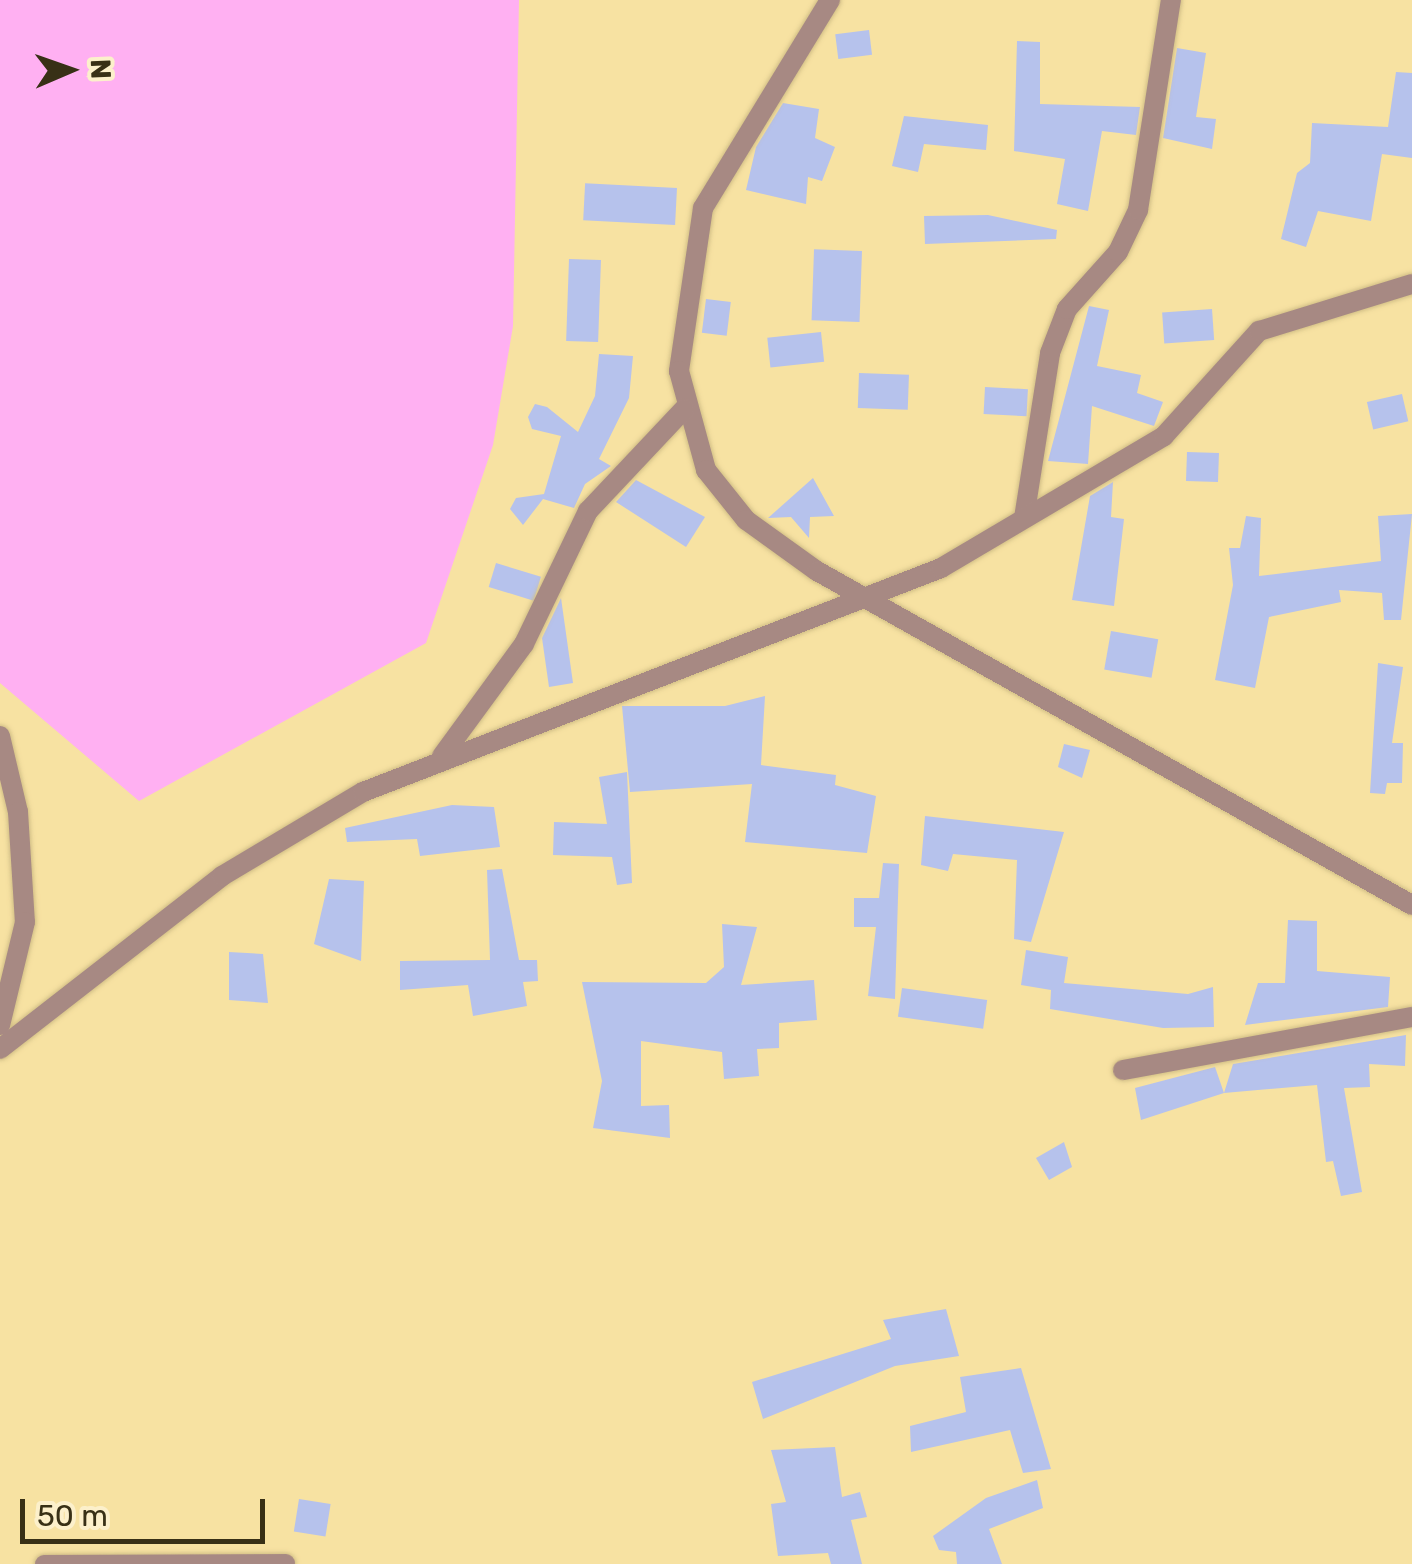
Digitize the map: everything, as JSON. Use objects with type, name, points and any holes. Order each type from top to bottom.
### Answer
[{"type":"street","points":[[830,0],[702,208],[680,316],[684,409],[706,470],[746,520],[868,596],[1412,905]]},
{"type":"street","points":[[1024,518],[1056,338],[1138,210],[1171,0]]},
{"type":"street","points":[[0,1050],[222,876],[441,757],[941,568],[1164,436],[1259,331],[1412,284]]},
{"type":"street","points":[[441,757],[524,644],[588,511],[684,409]]},
{"type":"street","points":[[0,736],[18,812],[25,922],[0,1024]]},
{"type":"street","points":[[1123,1070],[1412,1017]]},
{"type":"lane","points":[[44,1564],[286,1563]]},
{"type":"shaded area","points":[[0,0],[519,0],[513,326],[493,445],[426,643],[139,801],[0,683]]},
{"type":"building","points":[[869,30],[872,55],[838,59],[835,34]]},
{"type":"building","points":[[1017,41],[1040,42],[1040,104],[1140,107],[1136,135],[1102,131],[1088,211],[1057,204],[1065,159],[1014,151]]},
{"type":"building","points":[[1177,48],[1206,53],[1196,117],[1216,119],[1212,149],[1163,138]]},
{"type":"building","points":[[1396,72],[1412,73],[1412,158],[1382,154],[1371,221],[1318,211],[1306,247],[1281,239],[1297,173],[1310,163],[1312,123],[1388,127]]},
{"type":"building","points":[[783,103],[819,109],[815,138],[835,147],[822,181],[808,177],[806,204],[746,190],[756,147]]},
{"type":"building","points":[[904,116],[988,125],[986,150],[924,144],[918,172],[892,166]]},
{"type":"building","points":[[585,183],[677,188],[675,225],[583,220]]},
{"type":"building","points":[[988,215],[1057,230],[1056,239],[925,244],[924,216]]},
{"type":"building","points":[[814,249],[862,251],[860,322],[812,320]]},
{"type":"building","points":[[569,259],[601,260],[598,342],[566,341]]},
{"type":"building","points":[[706,299],[731,302],[727,336],[702,333]]},
{"type":"building","points":[[1089,306],[1109,310],[1097,366],[1141,375],[1137,393],[1163,402],[1154,426],[1092,406],[1088,464],[1048,461]]},
{"type":"building","points":[[1212,309],[1214,340],[1164,343],[1162,312]]},
{"type":"building","points":[[821,332],[824,362],[770,367],[767,338]]},
{"type":"building","points":[[599,354],[633,356],[629,398],[599,459],[611,466],[585,484],[574,508],[543,499],[523,525],[510,509],[516,498],[544,494],[561,436],[532,429],[528,417],[535,404],[547,407],[578,432],[595,396]]},
{"type":"building","points":[[859,373],[909,375],[908,410],[858,408]]},
{"type":"building","points":[[985,387],[1028,389],[1027,416],[984,414]]},
{"type":"building","points":[[1402,394],[1408,421],[1373,429],[1367,402]]},
{"type":"building","points":[[1187,452],[1219,453],[1218,482],[1186,481]]},
{"type":"building","points":[[813,478],[834,516],[810,517],[809,538],[791,517],[768,518]]},
{"type":"building","points":[[636,480],[705,517],[686,547],[616,502]]},
{"type":"building","points":[[1113,482],[1111,517],[1124,519],[1114,606],[1072,600],[1090,496]]},
{"type":"building","points":[[1412,514],[1401,620],[1384,620],[1382,593],[1339,590],[1341,602],[1269,617],[1255,688],[1215,680],[1233,585],[1229,548],[1240,548],[1246,516],[1261,518],[1259,576],[1381,561],[1378,516]]},
{"type":"building","points":[[496,563],[541,577],[534,601],[489,587]]},
{"type":"building","points":[[561,598],[573,683],[549,687],[542,638]]},
{"type":"building","points":[[1111,631],[1158,639],[1151,678],[1104,669]]},
{"type":"building","points":[[1378,663],[1403,667],[1392,743],[1403,743],[1402,783],[1387,783],[1385,794],[1370,793]]},
{"type":"building","points":[[765,696],[761,765],[836,775],[835,785],[876,796],[867,853],[745,842],[752,784],[630,792],[622,706],[725,706]]},
{"type":"building","points":[[1064,744],[1090,750],[1082,778],[1058,767]]},
{"type":"building","points":[[627,772],[632,883],[617,885],[612,857],[553,855],[554,822],[607,824],[599,777]]},
{"type":"building","points":[[452,805],[494,807],[500,847],[420,856],[417,839],[347,842],[345,828]]},
{"type":"building","points":[[925,816],[1064,832],[1031,942],[1014,939],[1017,860],[953,854],[948,871],[921,865]]},
{"type":"building","points":[[883,863],[899,864],[895,999],[868,996],[876,927],[854,927],[854,898],[879,898]]},
{"type":"building","points":[[502,869],[519,960],[537,960],[538,981],[523,982],[527,1006],[473,1016],[468,985],[400,990],[400,961],[490,960],[487,870]]},
{"type":"building","points":[[329,879],[364,881],[361,961],[314,944]]},
{"type":"building","points":[[1288,920],[1317,921],[1317,971],[1390,977],[1388,1007],[1245,1025],[1258,983],[1285,983]]},
{"type":"building","points":[[722,924],[757,927],[741,985],[814,980],[817,1020],[779,1023],[779,1048],[757,1049],[759,1076],[724,1079],[722,1052],[641,1041],[641,1106],[669,1105],[670,1138],[593,1128],[602,1081],[582,982],[706,983],[724,967]]},
{"type":"building","points":[[1026,950],[1068,957],[1064,983],[1188,994],[1213,987],[1214,1027],[1163,1028],[1050,1009],[1051,990],[1021,985]]},
{"type":"building","points":[[229,952],[263,954],[268,1003],[229,1000]]},
{"type":"building","points":[[902,988],[987,1000],[983,1029],[898,1017]]},
{"type":"building","points":[[1406,1035],[1405,1066],[1369,1064],[1370,1087],[1344,1088],[1362,1192],[1341,1196],[1333,1161],[1326,1162],[1317,1085],[1224,1093],[1233,1064]]},
{"type":"building","points":[[1215,1067],[1224,1093],[1141,1120],[1135,1088]]},
{"type":"building","points":[[1064,1142],[1072,1167],[1049,1180],[1036,1158]]},
{"type":"building","points":[[946,1309],[959,1356],[895,1366],[763,1419],[752,1382],[891,1339],[883,1320]]},
{"type":"building","points":[[1021,1368],[1051,1469],[1023,1473],[1010,1430],[911,1452],[910,1426],[966,1412],[960,1377]]},
{"type":"building","points":[[835,1447],[842,1497],[860,1492],[867,1517],[851,1520],[862,1564],[831,1564],[828,1553],[778,1556],[771,1504],[786,1502],[771,1450]]},
{"type":"building","points":[[1037,1480],[1043,1508],[989,1529],[1002,1564],[957,1564],[956,1552],[939,1550],[933,1536],[986,1498]]},
{"type":"building","points":[[299,1499],[331,1504],[325,1537],[294,1532]]}]
